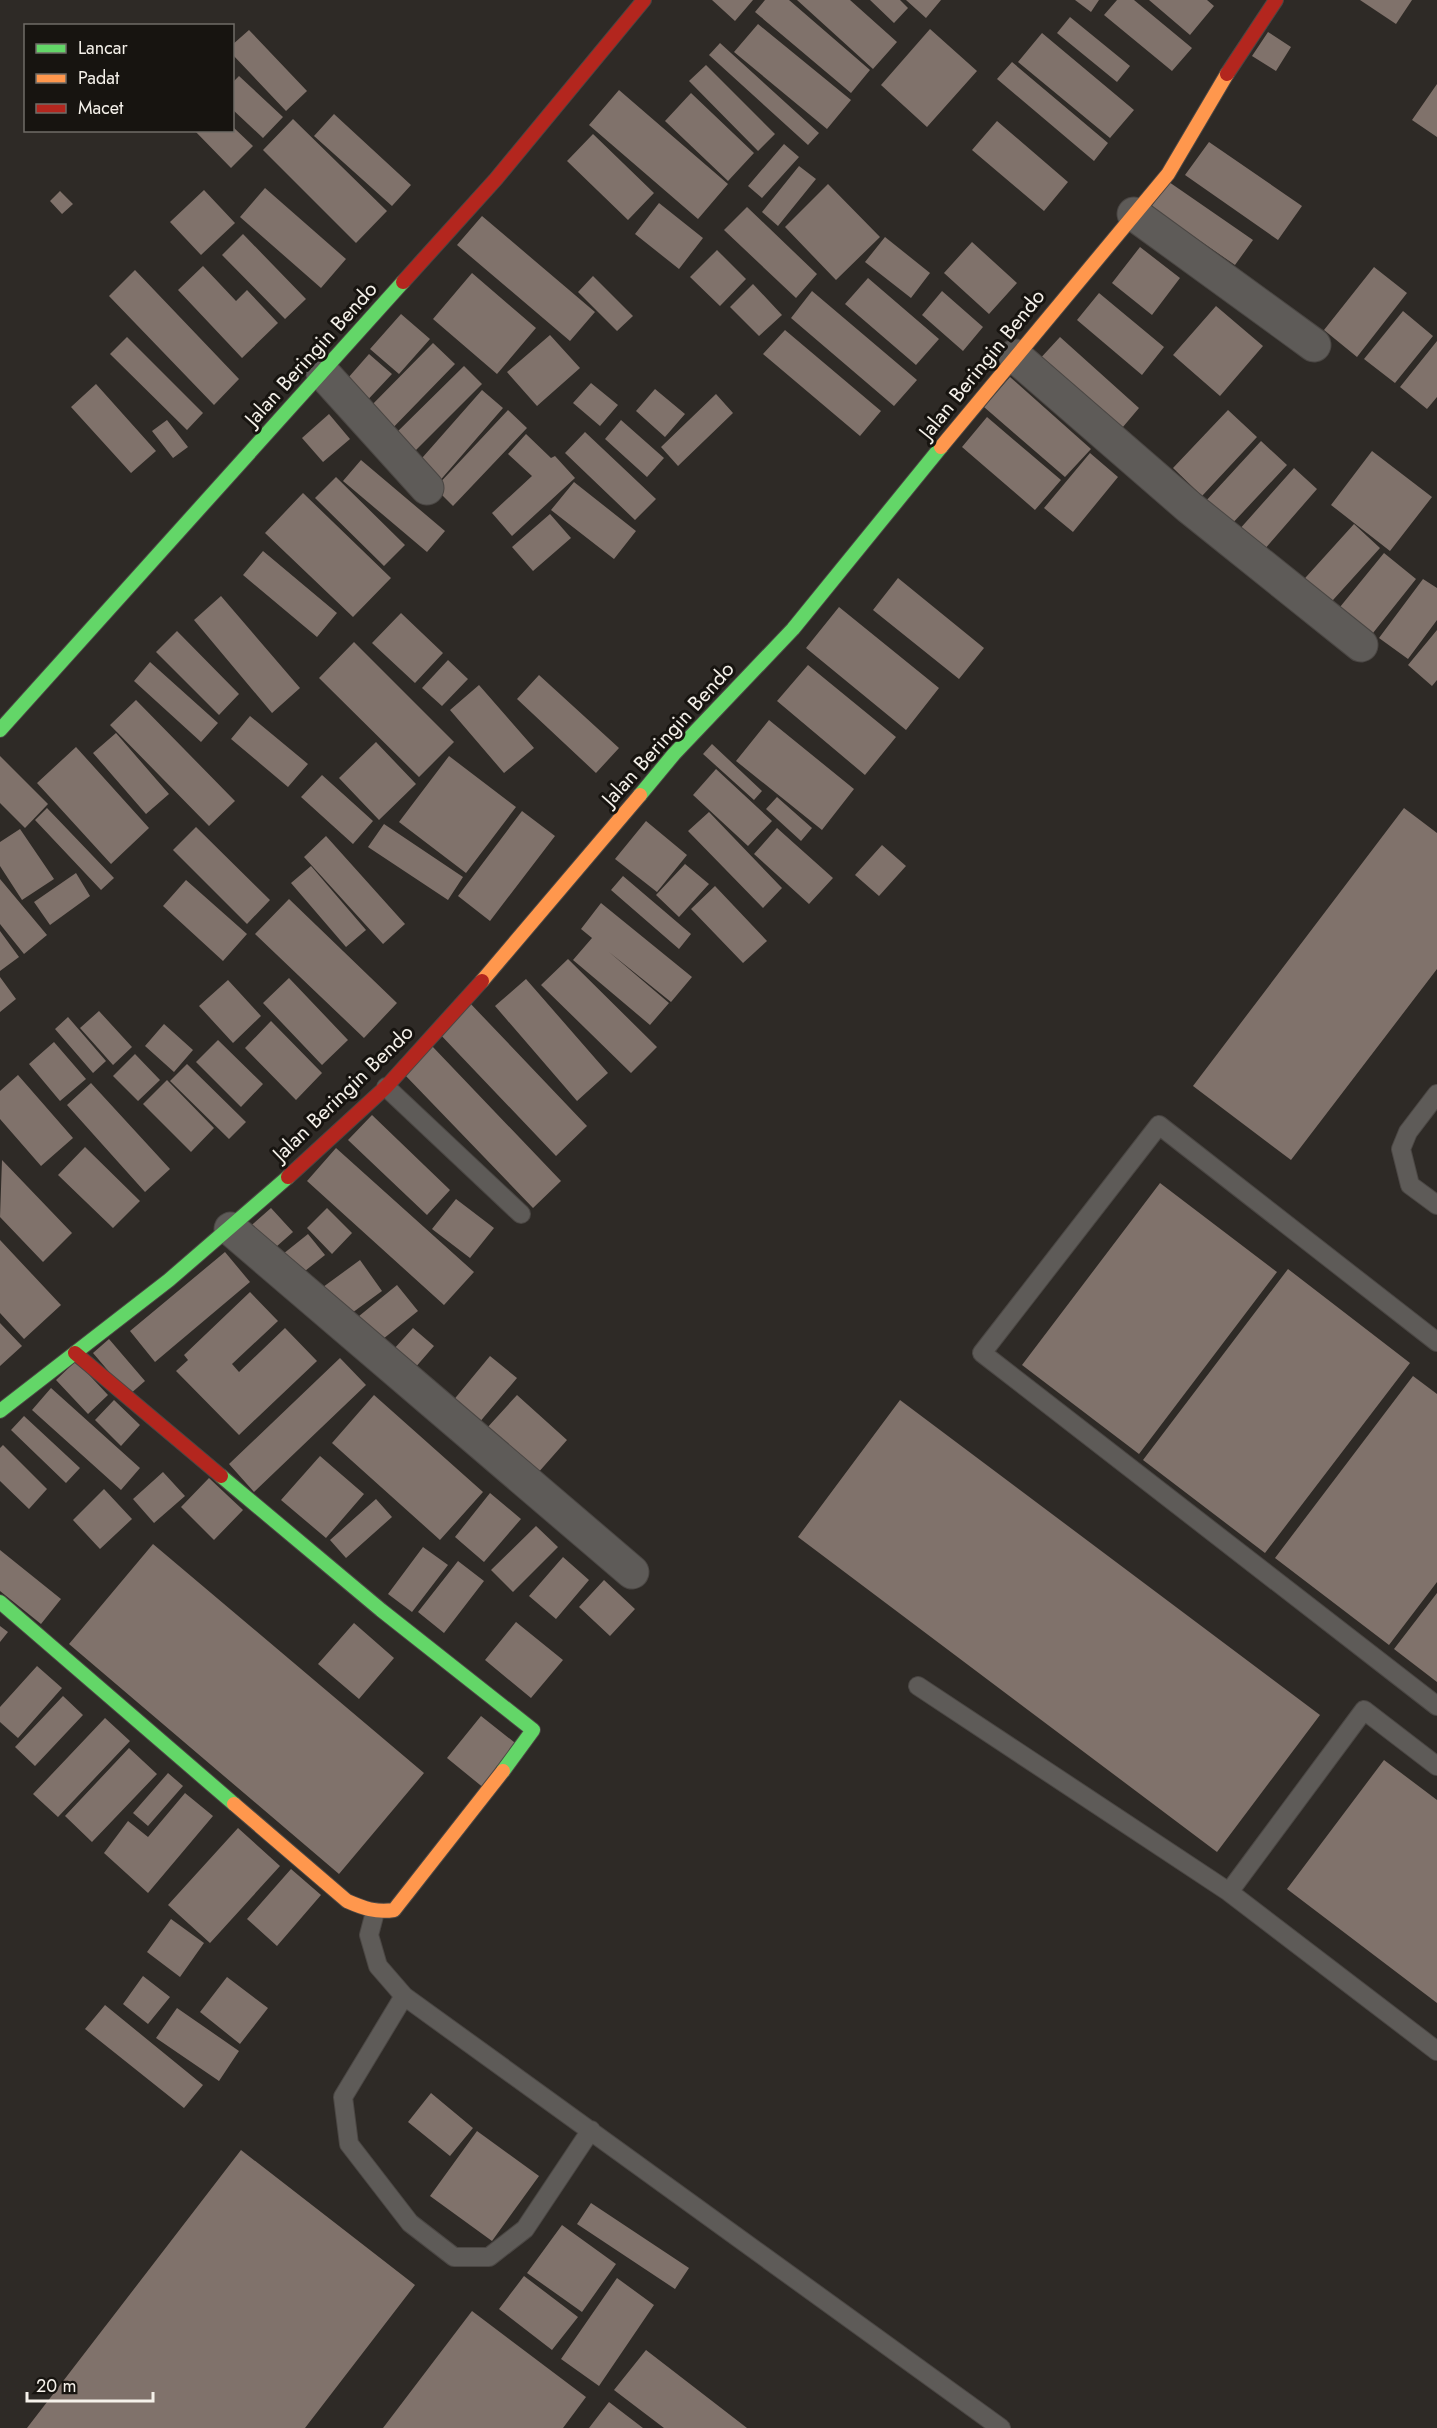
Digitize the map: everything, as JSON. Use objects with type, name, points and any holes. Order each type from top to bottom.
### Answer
[{"type":"street","name":"Jalan Beringin Bendo","points":[[0,730],[496,179],[644,0]]},
{"type":"street","name":"Jalan Beringin Bendo","points":[[0,1411],[231,1228],[386,1087],[526,932],[674,754],[793,629],[1015,356],[1168,174],[1202,113],[1276,0]]},
{"type":"street","points":[[1134,214],[1314,345]]},
{"type":"street","points":[[1015,356],[1189,507],[1361,645]]},
{"type":"street","points":[[322,373],[427,488]]},
{"type":"street","points":[[231,1228],[632,1572]]},
{"type":"street","points":[[0,1602],[347,1901],[375,1912],[394,1910],[524,1746],[532,1730],[381,1610],[75,1353]]},
{"type":"lane","points":[[386,1087],[521,1214]]},
{"type":"lane","points":[[1437,1094],[1408,1132],[1401,1149],[1410,1185],[1437,1205]]},
{"type":"lane","points":[[1437,1342],[1159,1125],[981,1353],[1437,1706]]},
{"type":"lane","points":[[918,1686],[1229,1892],[1437,2051]]},
{"type":"lane","points":[[1229,1892],[1364,1710],[1437,1766]]},
{"type":"lane","points":[[375,1912],[369,1935],[378,1966],[404,1995],[1001,2428]]},
{"type":"lane","points":[[404,1995],[343,2097],[349,2144],[410,2223],[454,2257],[489,2257],[525,2229],[591,2130]]},
{"type":"building","points":[[712,0],[753,0],[735,21]]},
{"type":"building","points":[[765,0],[789,0],[870,70],[851,93],[755,12]]},
{"type":"building","points":[[797,0],[850,0],[897,42],[873,69]]},
{"type":"building","points":[[870,0],[900,0],[908,8],[894,23]]},
{"type":"building","points":[[906,0],[941,0],[926,18]]},
{"type":"building","points":[[1075,0],[1099,0],[1091,12]]},
{"type":"building","points":[[1117,0],[1134,0],[1192,48],[1172,71],[1104,15]]},
{"type":"building","points":[[1149,0],[1207,0],[1214,6],[1190,35]]},
{"type":"building","points":[[1360,0],[1412,0],[1396,24]]},
{"type":"building","points":[[1070,17],[1130,66],[1117,82],[1057,33]]},
{"type":"building","points":[[758,24],[851,100],[827,129],[734,52]]},
{"type":"building","points":[[930,29],[977,71],[927,127],[881,85]]},
{"type":"building","points":[[249,30],[307,91],[286,111],[234,56],[234,43]]},
{"type":"building","points":[[1268,32],[1291,47],[1276,71],[1252,56]]},
{"type":"building","points":[[1042,33],[1134,110],[1110,138],[1018,62]]},
{"type":"building","points":[[720,43],[819,133],[808,145],[709,55]]},
{"type":"building","points":[[1012,62],[1108,143],[1094,161],[997,79]]},
{"type":"building","points":[[706,65],[775,134],[758,151],[689,81]]},
{"type":"building","points":[[239,76],[283,117],[263,138],[234,111],[234,81]]},
{"type":"building","points":[[1437,84],[1437,137],[1412,120]]},
{"type":"building","points":[[619,90],[728,184],[698,219],[589,125]]},
{"type":"building","points":[[691,93],[754,153],[728,181],[665,121]]},
{"type":"building","points":[[334,114],[411,185],[392,206],[314,136]]},
{"type":"building","points":[[293,119],[387,211],[356,243],[263,150]]},
{"type":"building","points":[[997,121],[1068,182],[1044,211],[972,150]]},
{"type":"building","points":[[234,128],[253,146],[231,168],[196,132],[234,132]]},
{"type":"building","points":[[593,134],[654,193],[628,220],[567,161]]},
{"type":"building","points":[[1209,142],[1302,206],[1278,240],[1185,175]]},
{"type":"building","points":[[784,144],[799,157],[762,198],[748,186]]},
{"type":"building","points":[[799,166],[816,179],[778,226],[762,212]]},
{"type":"building","points":[[1169,182],[1253,240],[1235,265],[1151,207]]},
{"type":"building","points":[[828,184],[880,237],[836,280],[785,227]]},
{"type":"building","points":[[265,188],[346,259],[321,288],[240,217]]},
{"type":"building","points":[[204,190],[235,223],[201,255],[170,222]]},
{"type":"building","points":[[60,191],[73,204],[62,214],[50,201]]},
{"type":"building","points":[[659,203],[703,238],[679,269],[635,234]]},
{"type":"building","points":[[747,207],[817,274],[796,298],[724,230]]},
{"type":"building","points":[[482,216],[595,312],[570,341],[457,245]]},
{"type":"building","points":[[243,234],[306,299],[285,319],[222,255]]},
{"type":"building","points":[[885,237],[930,273],[911,298],[865,262]]},
{"type":"building","points":[[972,242],[1017,283],[989,314],[944,273]]},
{"type":"building","points":[[1140,247],[1180,278],[1152,315],[1112,283]]},
{"type":"building","points":[[717,250],[746,279],[720,306],[690,277]]},
{"type":"building","points":[[203,266],[236,301],[247,290],[278,323],[242,358],[178,290]]},
{"type":"building","points":[[1374,267],[1407,293],[1357,357],[1324,330]]},
{"type":"building","points":[[135,270],[239,379],[214,405],[109,296]]},
{"type":"building","points":[[472,273],[536,328],[497,374],[433,319]]},
{"type":"building","points":[[593,276],[633,316],[617,331],[578,292]]},
{"type":"building","points":[[868,278],[939,339],[916,365],[845,304]]},
{"type":"building","points":[[753,284],[782,315],[759,336],[730,307]]},
{"type":"building","points":[[812,291],[917,380],[894,406],[791,318]]},
{"type":"building","points":[[942,291],[983,327],[963,351],[922,315]]},
{"type":"building","points":[[1099,293],[1164,347],[1142,375],[1077,320]]},
{"type":"building","points":[[1216,306],[1263,346],[1220,396],[1173,355]]},
{"type":"building","points":[[1403,311],[1433,336],[1395,383],[1364,359]]},
{"type":"building","points":[[401,314],[430,339],[399,374],[370,349]]},
{"type":"building","points":[[785,330],[881,411],[860,436],[763,354]]},
{"type":"building","points":[[550,335],[580,368],[537,406],[507,372]]},
{"type":"building","points":[[127,337],[203,413],[187,430],[110,354]]},
{"type":"building","points":[[1060,337],[1139,408],[1117,434],[1037,362]]},
{"type":"building","points":[[1437,341],[1437,397],[1427,409],[1400,387]]},
{"type":"building","points":[[433,343],[455,364],[384,437],[362,415]]},
{"type":"building","points":[[369,354],[392,374],[361,407],[341,386]]},
{"type":"building","points":[[464,366],[482,384],[408,458],[389,440]]},
{"type":"building","points":[[1010,377],[1091,449],[1065,477],[984,407]]},
{"type":"building","points":[[591,383],[618,405],[600,426],[573,403]]},
{"type":"building","points":[[96,384],[156,451],[131,473],[71,407]]},
{"type":"building","points":[[655,389],[685,414],[665,437],[636,411]]},
{"type":"building","points":[[482,390],[503,408],[437,484],[415,466]]},
{"type":"building","points":[[716,394],[733,413],[678,466],[661,447]]},
{"type":"building","points":[[508,410],[527,428],[453,506],[435,488]]},
{"type":"building","points":[[1228,410],[1257,437],[1202,496],[1173,468]]},
{"type":"building","points":[[329,414],[350,439],[323,462],[302,438]]},
{"type":"building","points":[[987,417],[1061,480],[1035,510],[962,447]]},
{"type":"building","points":[[167,420],[188,447],[173,458],[152,431]]},
{"type":"building","points":[[621,420],[664,458],[647,477],[605,439]]},
{"type":"building","points":[[585,432],[656,499],[635,520],[565,453]]},
{"type":"building","points":[[526,434],[551,458],[555,456],[575,478],[512,536],[492,513],[532,476],[508,454]]},
{"type":"building","points":[[1261,441],[1287,465],[1229,527],[1204,503]]},
{"type":"building","points":[[1372,451],[1432,497],[1390,551],[1331,505]]},
{"type":"building","points":[[1090,453],[1118,477],[1073,532],[1044,508]]},
{"type":"building","points":[[361,460],[445,531],[427,552],[343,481]]},
{"type":"building","points":[[1294,468],[1317,489],[1263,551],[1238,531]]},
{"type":"building","points":[[336,477],[405,545],[384,566],[315,498]]},
{"type":"building","points":[[574,482],[636,531],[614,559],[551,510]]},
{"type":"building","points":[[303,493],[391,578],[353,617],[265,533]]},
{"type":"building","points":[[550,514],[571,538],[533,571],[512,547]]},
{"type":"building","points":[[1354,524],[1380,548],[1324,610],[1297,587]]},
{"type":"building","points":[[263,551],[337,613],[317,637],[243,575]]},
{"type":"building","points":[[1384,553],[1416,579],[1373,633],[1340,607]]},
{"type":"building","points":[[898,578],[984,648],[959,679],[873,610]]},
{"type":"building","points":[[1423,579],[1437,588],[1437,620],[1408,659],[1379,638]]},
{"type":"building","points":[[221,596],[300,688],[272,713],[194,620]]},
{"type":"building","points":[[839,607],[939,688],[906,730],[806,648]]},
{"type":"building","points":[[401,613],[443,653],[415,683],[372,643]]},
{"type":"building","points":[[1437,630],[1437,680],[1432,686],[1408,665]]},
{"type":"building","points":[[177,631],[239,694],[219,715],[156,652]]},
{"type":"building","points":[[354,642],[454,742],[419,777],[319,678]]},
{"type":"building","points":[[448,660],[468,679],[442,706],[422,688]]},
{"type":"building","points":[[150,662],[218,723],[201,742],[134,681]]},
{"type":"building","points":[[808,665],[896,737],[865,775],[777,701]]},
{"type":"building","points":[[539,675],[619,748],[596,773],[517,699]]},
{"type":"building","points":[[479,685],[534,748],[504,773],[450,710]]},
{"type":"building","points":[[136,700],[235,801],[209,826],[110,725]]},
{"type":"building","points":[[250,716],[308,764],[288,787],[231,739]]},
{"type":"building","points":[[769,720],[854,789],[822,830],[736,761]]},
{"type":"building","points":[[116,733],[169,794],[146,814],[93,753]]},
{"type":"building","points":[[376,742],[416,784],[379,820],[339,778]]},
{"type":"building","points":[[712,744],[762,791],[754,800],[703,754]]},
{"type":"building","points":[[76,747],[149,828],[111,864],[37,783]]},
{"type":"building","points":[[0,756],[48,804],[25,828],[0,803]]},
{"type":"building","points":[[449,756],[516,807],[466,873],[399,822]]},
{"type":"building","points":[[716,769],[772,821],[748,846],[693,795]]},
{"type":"building","points":[[322,775],[373,821],[353,844],[301,797]]},
{"type":"building","points":[[777,797],[812,828],[801,841],[766,809]]},
{"type":"building","points":[[47,808],[114,878],[101,890],[35,820]]},
{"type":"building","points":[[1404,808],[1437,833],[1437,969],[1291,1160],[1193,1086]]},
{"type":"building","points":[[522,811],[555,836],[490,921],[458,896]]},
{"type":"building","points":[[709,812],[782,888],[763,908],[688,831]]},
{"type":"building","points":[[646,821],[687,855],[657,892],[615,859]]},
{"type":"building","points":[[384,824],[463,877],[448,900],[368,847]]},
{"type":"building","points":[[196,827],[270,900],[247,924],[173,850]]},
{"type":"building","points":[[777,828],[833,878],[809,904],[754,854]]},
{"type":"building","points":[[20,829],[54,879],[22,900],[0,866],[0,842]]},
{"type":"building","points":[[326,836],[405,924],[383,944],[304,857]]},
{"type":"building","points":[[882,845],[906,866],[879,896],[855,875]]},
{"type":"building","points":[[685,864],[709,884],[679,917],[656,895]]},
{"type":"building","points":[[311,866],[366,930],[346,947],[291,883]]},
{"type":"building","points":[[76,873],[90,896],[50,925],[34,902]]},
{"type":"building","points":[[623,876],[691,934],[679,949],[611,890]]},
{"type":"building","points":[[0,879],[47,935],[24,954],[0,924]]},
{"type":"building","points":[[186,880],[247,934],[223,961],[163,906]]},
{"type":"building","points":[[715,886],[767,941],[743,963],[691,909]]},
{"type":"building","points":[[289,899],[397,1003],[364,1038],[255,934]]},
{"type":"building","points":[[601,903],[692,977],[671,1002],[609,952],[669,1003],[650,1025],[573,960],[592,938],[581,929]]},
{"type":"building","points":[[0,931],[19,957],[0,971]]},
{"type":"building","points":[[568,959],[657,1047],[631,1073],[541,985]]},
{"type":"building","points":[[0,977],[16,999],[0,1012]]},
{"type":"building","points":[[289,978],[348,1040],[322,1065],[263,1003]]},
{"type":"building","points":[[526,979],[608,1073],[577,1101],[495,1006]]},
{"type":"building","points":[[228,980],[261,1016],[233,1043],[199,1006]]},
{"type":"building","points":[[468,1001],[587,1126],[556,1156],[437,1031]]},
{"type":"building","points":[[99,1011],[132,1047],[113,1065],[80,1028]]},
{"type":"building","points":[[68,1017],[106,1061],[93,1073],[55,1029]]},
{"type":"building","points":[[271,1021],[322,1073],[296,1100],[245,1048]]},
{"type":"building","points":[[164,1024],[193,1050],[174,1072],[145,1046]]},
{"type":"building","points":[[218,1040],[263,1084],[241,1107],[196,1062]]},
{"type":"building","points":[[54,1042],[86,1079],[60,1101],[29,1064]]},
{"type":"building","points":[[432,1046],[561,1181],[533,1208],[404,1074]]},
{"type":"building","points":[[135,1054],[160,1080],[138,1101],[113,1076]]},
{"type":"building","points":[[187,1064],[246,1122],[229,1139],[170,1081]]},
{"type":"building","points":[[18,1075],[73,1138],[41,1166],[0,1119],[0,1091]]},
{"type":"building","points":[[167,1080],[214,1128],[191,1152],[143,1104]]},
{"type":"building","points":[[91,1083],[170,1169],[145,1192],[67,1105]]},
{"type":"building","points":[[372,1115],[450,1190],[427,1215],[348,1140]]},
{"type":"building","points":[[85,1147],[140,1201],[113,1228],[58,1175]]},
{"type":"building","points":[[336,1148],[474,1272],[444,1305],[307,1181]]},
{"type":"building","points":[[2,1160],[72,1233],[43,1262],[0,1217]]},
{"type":"building","points":[[1160,1183],[1277,1272],[1139,1454],[1022,1365]]},
{"type":"building","points":[[456,1199],[494,1228],[470,1258],[432,1229]]},
{"type":"building","points":[[271,1208],[293,1232],[268,1254],[246,1230]]},
{"type":"building","points":[[327,1208],[352,1233],[332,1254],[307,1228]]},
{"type":"building","points":[[308,1234],[325,1255],[295,1279],[278,1258]]},
{"type":"building","points":[[0,1240],[61,1305],[24,1339],[0,1313]]},
{"type":"building","points":[[225,1252],[250,1282],[155,1362],[130,1331]]},
{"type":"building","points":[[360,1260],[382,1291],[341,1321],[319,1290]]},
{"type":"building","points":[[1288,1269],[1410,1363],[1265,1553],[1143,1460]]},
{"type":"building","points":[[397,1285],[418,1311],[373,1347],[353,1321]]},
{"type":"building","points":[[250,1292],[278,1321],[232,1364],[239,1372],[285,1328],[317,1361],[239,1435],[176,1371],[188,1360],[184,1355]]},
{"type":"building","points":[[0,1323],[22,1346],[0,1366]]},
{"type":"building","points":[[413,1328],[434,1346],[414,1369],[393,1350]]},
{"type":"building","points":[[109,1339],[145,1381],[129,1395],[93,1353]]},
{"type":"building","points":[[490,1356],[517,1378],[473,1430],[447,1408]]},
{"type":"building","points":[[340,1358],[366,1385],[254,1492],[229,1464]]},
{"type":"building","points":[[76,1361],[108,1395],[88,1414],[56,1380]]},
{"type":"building","points":[[1413,1376],[1437,1394],[1437,1582],[1389,1645],[1275,1558]]},
{"type":"building","points":[[51,1388],[140,1468],[121,1490],[32,1410]]},
{"type":"building","points":[[374,1395],[483,1492],[440,1540],[332,1443]]},
{"type":"building","points":[[517,1395],[567,1440],[537,1474],[486,1429]]},
{"type":"building","points":[[114,1400],[140,1425],[121,1446],[95,1420]]},
{"type":"building","points":[[900,1400],[1320,1715],[1217,1852],[798,1537]]},
{"type":"building","points":[[24,1416],[80,1468],[66,1483],[11,1430]]},
{"type":"building","points":[[3,1445],[47,1489],[29,1509],[0,1481],[0,1448]]},
{"type":"building","points":[[320,1456],[364,1494],[326,1538],[281,1500]]},
{"type":"building","points":[[163,1472],[185,1496],[154,1523],[133,1499]]},
{"type":"building","points":[[209,1478],[243,1510],[214,1540],[181,1507]]},
{"type":"building","points":[[104,1489],[132,1519],[100,1549],[73,1520]]},
{"type":"building","points":[[490,1493],[521,1519],[484,1562],[455,1537]]},
{"type":"building","points":[[376,1499],[392,1517],[346,1558],[330,1540]]},
{"type":"building","points":[[536,1526],[558,1547],[513,1592],[491,1570]]},
{"type":"building","points":[[153,1544],[424,1773],[339,1874],[69,1644]]},
{"type":"building","points":[[423,1547],[448,1565],[412,1612],[388,1594]]},
{"type":"building","points":[[0,1550],[61,1599],[41,1624],[0,1591]]},
{"type":"building","points":[[563,1557],[589,1580],[556,1619],[529,1596]]},
{"type":"building","points":[[458,1561],[484,1581],[444,1633],[418,1612]]},
{"type":"building","points":[[604,1580],[635,1609],[610,1636],[579,1607]]},
{"type":"building","points":[[1437,1593],[1437,1682],[1394,1649]]},
{"type":"building","points":[[516,1622],[563,1660],[531,1698],[485,1660]]},
{"type":"building","points":[[354,1623],[394,1658],[359,1699],[318,1664]]},
{"type":"building","points":[[0,1626],[8,1632],[0,1642]]},
{"type":"building","points":[[37,1666],[62,1688],[18,1738],[0,1722],[0,1707]]},
{"type":"building","points":[[63,1696],[83,1715],[35,1766],[15,1747]]},
{"type":"building","points":[[481,1716],[519,1746],[485,1789],[447,1758]]},
{"type":"building","points":[[105,1718],[130,1741],[58,1817],[33,1794]]},
{"type":"building","points":[[129,1748],[157,1774],[92,1842],[65,1816]]},
{"type":"building","points":[[1384,1760],[1437,1800],[1437,2003],[1287,1889]]},
{"type":"building","points":[[168,1773],[183,1786],[148,1826],[133,1813]]},
{"type":"building","points":[[185,1793],[213,1816],[148,1893],[104,1853],[128,1821],[148,1837]]},
{"type":"building","points":[[238,1828],[280,1866],[210,1943],[168,1905]]},
{"type":"building","points":[[291,1869],[321,1895],[277,1946],[247,1919]]},
{"type":"building","points":[[171,1919],[204,1943],[180,1977],[147,1952]]},
{"type":"building","points":[[143,1976],[170,1997],[148,2024],[123,2004]]},
{"type":"building","points":[[227,1977],[268,2008],[240,2044],[200,2012]]},
{"type":"building","points":[[105,2005],[203,2085],[184,2108],[85,2029]]},
{"type":"building","points":[[177,2008],[239,2051],[219,2081],[156,2038]]},
{"type":"building","points":[[431,2093],[473,2128],[450,2156],[408,2122]]},
{"type":"building","points":[[477,2131],[539,2176],[492,2241],[430,2196]]},
{"type":"building","points":[[241,2150],[415,2285],[305,2428],[27,2428]]},
{"type":"building","points":[[591,2203],[689,2268],[675,2289],[577,2224]]},
{"type":"building","points":[[562,2225],[616,2264],[582,2312],[527,2273]]},
{"type":"building","points":[[524,2276],[578,2317],[552,2350],[499,2309]]},
{"type":"building","points":[[617,2278],[654,2305],[599,2386],[561,2359]]},
{"type":"building","points":[[472,2311],[586,2397],[563,2428],[383,2428]]},
{"type":"building","points":[[646,2350],[747,2428],[664,2428],[614,2390]]},
{"type":"building","points":[[609,2402],[643,2428],[589,2428]]},
{"type":"traffic: fast","points":[[0,730],[403,282]]},
{"type":"traffic: fast","points":[[640,795],[674,754],[793,629],[941,447]]},
{"type":"traffic: fast","points":[[0,1411],[169,1280],[288,1177]]},
{"type":"traffic: fast","points":[[221,1476],[381,1610],[533,1730],[503,1771]]},
{"type":"traffic: fast","points":[[0,1602],[234,1804]]},
{"type":"traffic: slow","points":[[941,447],[1168,174],[1227,74]]},
{"type":"traffic: slow","points":[[482,981],[640,795]]},
{"type":"traffic: slow","points":[[234,1804],[347,1901],[370,1909],[394,1910],[503,1771]]},
{"type":"traffic: jam","points":[[403,282],[496,179],[644,0]]},
{"type":"traffic: jam","points":[[1227,74],[1276,0]]},
{"type":"traffic: jam","points":[[288,1177],[386,1087],[482,981]]},
{"type":"traffic: jam","points":[[75,1353],[221,1476]]}]
